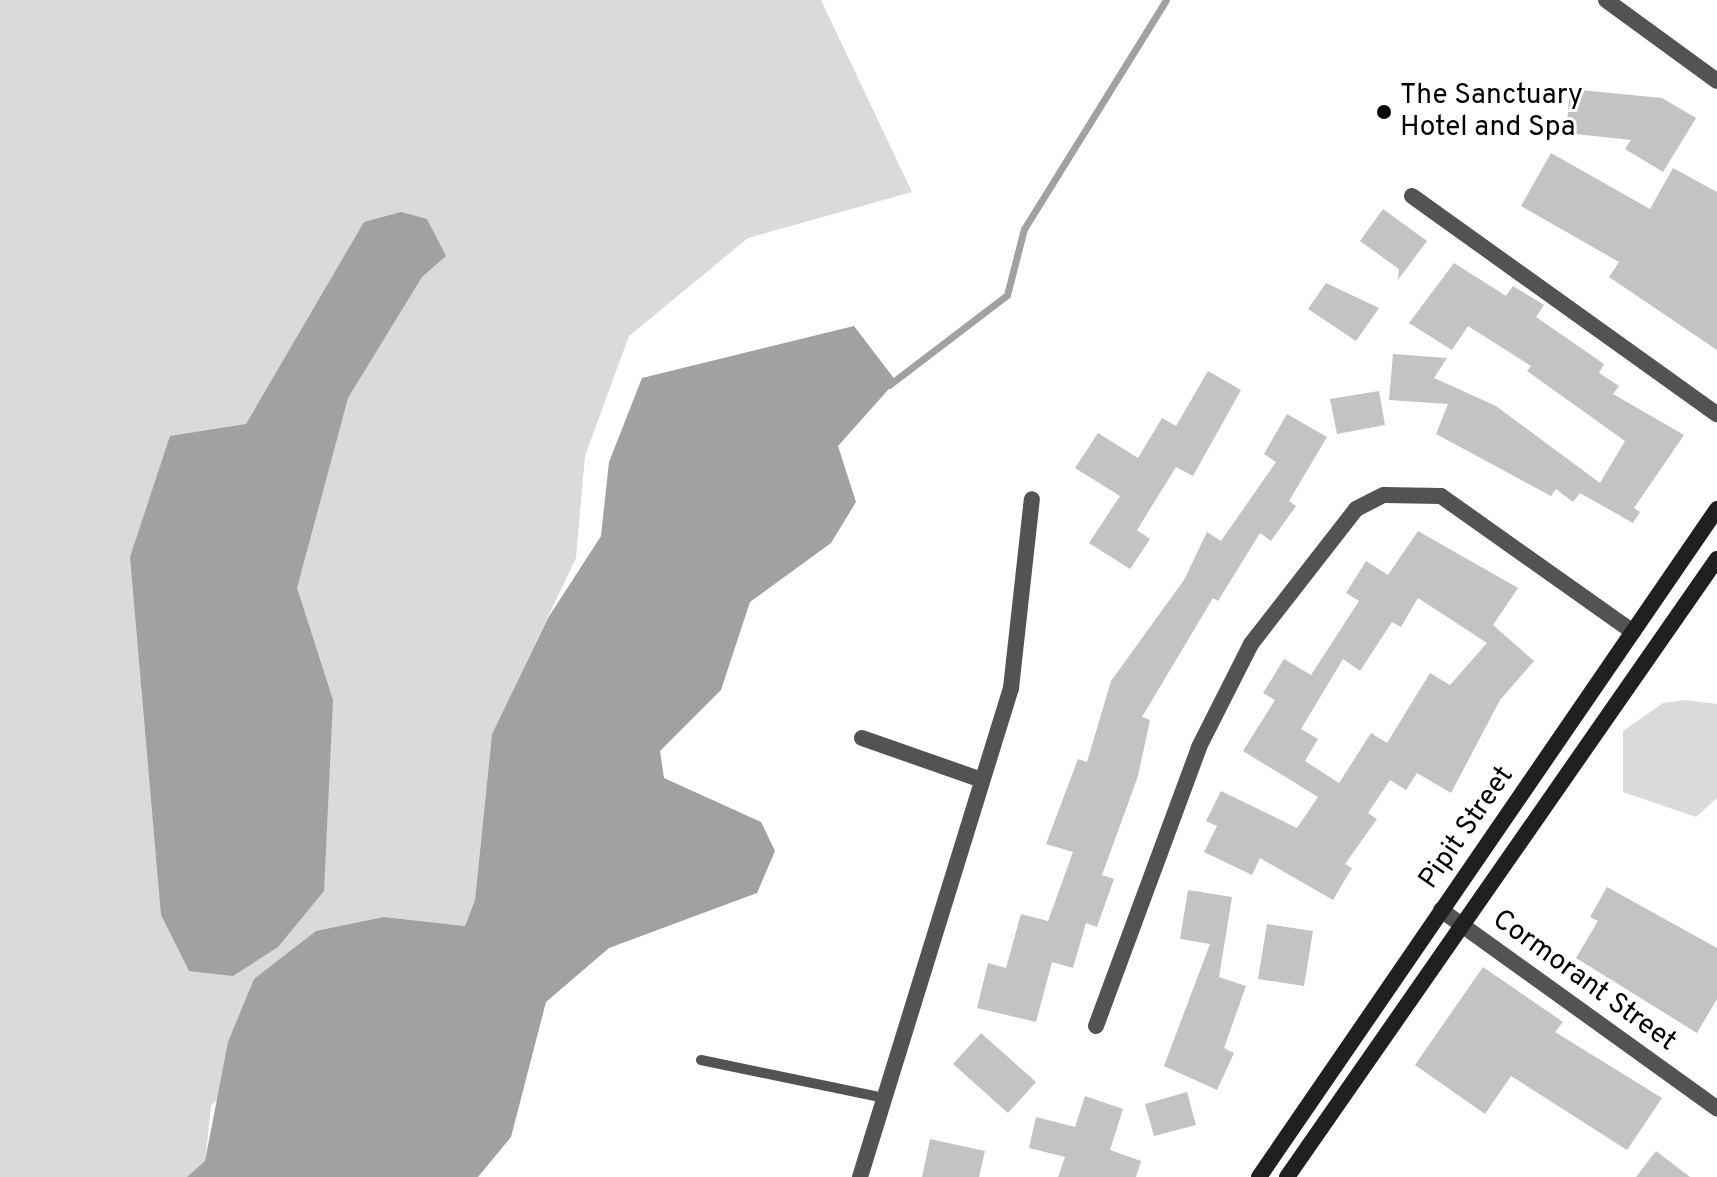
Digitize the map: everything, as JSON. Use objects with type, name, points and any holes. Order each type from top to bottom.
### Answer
[{"type":"main road","name":"Pipit Street","points":[[1259,1177],[1717,509]]},
{"type":"main road","name":"Pipit Street","points":[[1287,1177],[1717,559]]},
{"type":"street","points":[[1606,0],[1717,81]]},
{"type":"street","points":[[1412,196],[1717,414]]},
{"type":"street","points":[[1096,1026],[1205,734],[1251,644],[1356,509],[1384,495],[1441,496],[1633,632]]},
{"type":"street","points":[[860,1177],[880,1097],[1011,688],[1032,499]]},
{"type":"street","points":[[862,738],[982,780]]},
{"type":"street","name":"Cormorant Street","points":[[1441,910],[1717,1108]]},
{"type":"lane","points":[[701,1060],[880,1097]]},
{"type":"shaded area","points":[[0,0],[821,0],[912,192],[748,238],[629,336],[585,456],[576,558],[492,734],[475,900],[465,926],[384,917],[211,1106],[205,1162],[187,1177],[0,1177]]},
{"type":"shaded area","points":[[401,212],[427,219],[446,256],[422,277],[348,398],[297,588],[333,700],[324,891],[278,947],[233,976],[189,971],[161,915],[130,557],[170,436],[246,424],[364,222]]},
{"type":"shaded area","points":[[854,326],[896,381],[838,446],[856,502],[831,543],[750,602],[721,690],[660,751],[664,778],[761,822],[775,851],[757,893],[609,948],[546,1002],[511,1137],[478,1177],[187,1177],[205,1161],[228,1042],[254,979],[316,931],[384,917],[465,926],[475,900],[492,734],[548,618],[601,536],[609,462],[642,378]]},
{"type":"shaded area","points":[[1685,700],[1717,704],[1717,798],[1696,817],[1623,792],[1623,731],[1663,703]]},
{"type":"building","points":[[1570,89],[1662,98],[1696,118],[1663,172],[1625,149],[1631,140],[1566,133]]},
{"type":"building","points":[[1551,153],[1650,209],[1673,168],[1717,192],[1717,350],[1609,277],[1619,262],[1521,206]]},
{"type":"building","points":[[1383,209],[1427,241],[1398,280],[1399,269],[1360,241]]},
{"type":"building","points":[[1454,263],[1506,296],[1513,286],[1544,305],[1536,317],[1604,364],[1599,373],[1619,386],[1613,394],[1684,435],[1634,508],[1640,512],[1633,523],[1580,493],[1573,502],[1556,489],[1551,496],[1436,434],[1448,404],[1389,400],[1393,354],[1447,358],[1434,378],[1496,406],[1600,483],[1625,441],[1527,371],[1531,366],[1468,326],[1452,350],[1409,323]]},
{"type":"building","points":[[1326,283],[1379,308],[1356,341],[1308,309]]},
{"type":"building","points":[[1208,371],[1241,390],[1193,476],[1176,467],[1137,530],[1150,539],[1130,569],[1089,543],[1120,496],[1075,468],[1098,433],[1138,458],[1162,418],[1176,426]]},
{"type":"building","points":[[1379,391],[1385,425],[1337,434],[1330,399]]},
{"type":"building","points":[[1287,414],[1327,437],[1289,501],[1296,506],[1271,541],[1260,533],[1218,601],[1213,598],[1142,717],[1150,720],[1138,776],[1102,875],[1114,879],[1097,927],[1086,923],[1073,968],[1052,962],[1036,1022],[977,1008],[988,963],[1006,968],[1021,914],[1048,921],[1073,852],[1046,844],[1078,759],[1087,762],[1111,681],[1184,580],[1207,532],[1221,541],[1276,462],[1264,454]]},
{"type":"building","points":[[1418,531],[1518,588],[1493,625],[1534,661],[1500,700],[1451,793],[1417,773],[1406,790],[1390,780],[1368,813],[1377,819],[1345,864],[1352,868],[1333,900],[1260,858],[1252,875],[1204,852],[1217,826],[1206,821],[1221,791],[1297,828],[1318,797],[1243,751],[1275,700],[1263,693],[1284,659],[1311,675],[1359,601],[1346,593],[1366,561],[1388,575]],"holes":[[[1418,598],[1487,643],[1450,685],[1430,673],[1387,743],[1371,733],[1339,783],[1305,761],[1318,739],[1301,729],[1343,659],[1360,671],[1392,622],[1401,627]]]},
{"type":"building","points":[[1607,887],[1717,948],[1717,999],[1697,1033],[1576,958],[1598,921],[1590,917]]},
{"type":"building","points":[[1188,890],[1232,897],[1219,977],[1246,986],[1224,1048],[1234,1053],[1217,1090],[1164,1066],[1210,944],[1180,939]]},
{"type":"building","points":[[1267,924],[1313,931],[1304,986],[1258,979]]},
{"type":"building","points":[[1483,967],[1563,1022],[1555,1032],[1662,1098],[1627,1150],[1511,1076],[1485,1114],[1415,1065]]},
{"type":"building","points":[[981,1033],[1036,1082],[1008,1113],[953,1064]]},
{"type":"building","points":[[1187,1092],[1196,1125],[1154,1136],[1145,1104]]},
{"type":"building","points":[[1085,1096],[1123,1109],[1110,1150],[1141,1161],[1136,1177],[1058,1177],[1065,1157],[1029,1148],[1036,1117],[1075,1127]]},
{"type":"building","points":[[930,1139],[985,1151],[979,1177],[922,1177]]},
{"type":"building","points":[[1656,1151],[1690,1177],[1636,1177]]},
{"type":"waterway","points":[[889,385],[1007,295],[1024,229],[1166,0]]},
{"type":"place","name":"The Sanctuary Hotel and Spa","points":[[1384,112]]}]
